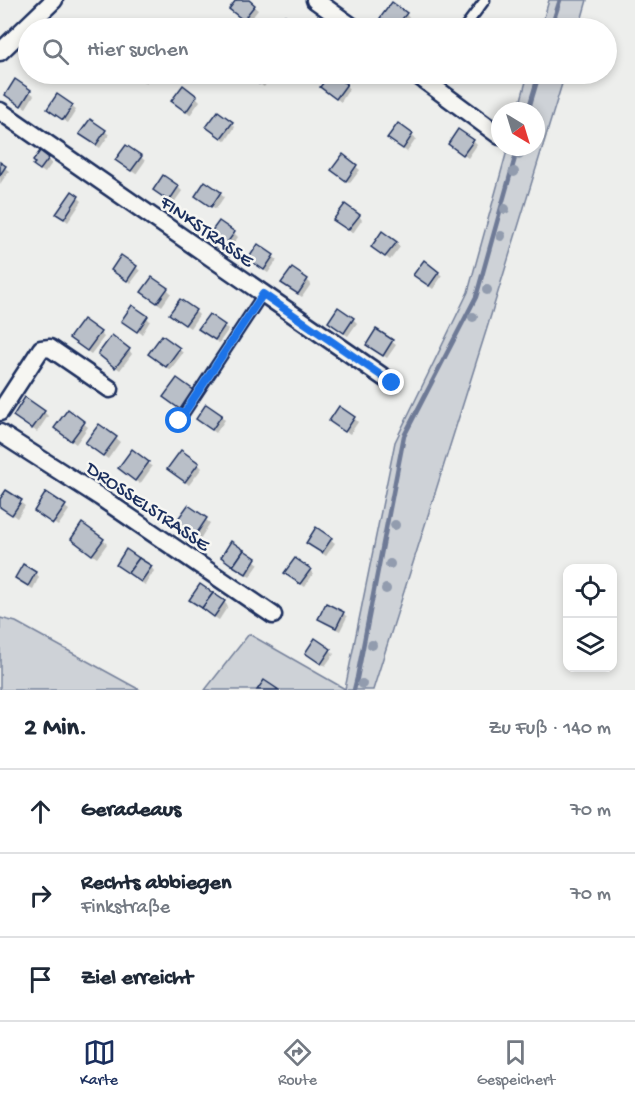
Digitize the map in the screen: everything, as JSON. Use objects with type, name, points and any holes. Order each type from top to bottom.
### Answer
[{"type":"street","points":[[35,18],[54,0]]},
{"type":"street","points":[[315,0],[340,18]]},
{"type":"street","points":[[0,52],[18,35]]},
{"type":"street","points":[[430,84],[491,129]]},
{"type":"street","name":"FINKSTRASSE","points":[[0,111],[392,383]]},
{"type":"street","points":[[0,412],[41,349],[50,348],[110,389]]},
{"type":"street","name":"DROSSELSTRASSE","points":[[0,433],[100,497],[273,615]]},
{"type":"lane","points":[[472,18],[485,0]]},
{"type":"lane","points":[[179,421],[263,294]]},
{"type":"shaded area","points":[[549,0],[587,0],[582,18],[544,18]]},
{"type":"shaded area","points":[[525,84],[562,84],[545,139],[545,102],[520,102]]},
{"type":"shaded area","points":[[506,156],[540,156],[373,690],[205,690],[249,634],[345,689],[395,442],[468,292]]},
{"type":"shaded area","points":[[0,618],[16,622],[140,690],[0,690]]},
{"type":"building","points":[[236,0],[249,0],[255,5],[245,18],[240,18],[229,9]]},
{"type":"building","points":[[392,2],[407,13],[403,18],[380,18]]},
{"type":"building","points":[[15,79],[18,84],[31,90],[21,106],[5,95]]},
{"type":"building","points":[[322,84],[347,84],[336,99],[320,87]]},
{"type":"building","points":[[183,85],[197,96],[186,112],[171,101]]},
{"type":"building","points":[[57,94],[73,105],[63,120],[47,109]]},
{"type":"building","points":[[218,111],[233,122],[221,138],[206,127]]},
{"type":"building","points":[[90,119],[106,130],[96,145],[79,134]]},
{"type":"building","points":[[398,123],[413,134],[403,149],[387,138]]},
{"type":"building","points":[[458,129],[474,140],[463,155],[448,144]]},
{"type":"building","points":[[126,145],[142,156],[131,171],[115,160]]},
{"type":"building","points":[[40,151],[49,158],[40,170],[33,165],[35,163],[33,161]]},
{"type":"building","points":[[343,154],[357,165],[346,181],[331,170]]},
{"type":"building","points":[[0,162],[6,166],[0,175]]},
{"type":"building","points":[[163,175],[179,186],[169,201],[153,190]]},
{"type":"building","points":[[205,181],[221,192],[211,207],[195,196]]},
{"type":"building","points":[[72,191],[79,196],[64,219],[56,214]]},
{"type":"building","points":[[345,204],[360,215],[348,230],[333,220]]},
{"type":"building","points":[[219,221],[235,232],[224,247],[208,236]]},
{"type":"building","points":[[382,231],[397,242],[385,257],[371,247]]},
{"type":"building","points":[[258,244],[274,255],[264,270],[248,259]]},
{"type":"building","points":[[121,255],[137,266],[127,281],[111,270]]},
{"type":"building","points":[[424,260],[439,272],[429,286],[413,275]]},
{"type":"building","points":[[292,268],[308,279],[298,294],[281,283]]},
{"type":"building","points":[[152,277],[168,288],[157,303],[141,292]]},
{"type":"building","points":[[180,299],[196,310],[185,325],[169,314]]},
{"type":"building","points":[[132,305],[148,316],[137,332],[121,321]]},
{"type":"building","points":[[338,307],[354,318],[344,333],[328,322]]},
{"type":"building","points":[[209,314],[225,325],[215,340],[198,329]]},
{"type":"building","points":[[83,319],[101,332],[87,351],[69,338]]},
{"type":"building","points":[[376,329],[393,340],[383,356],[366,345]]},
{"type":"building","points":[[112,335],[130,349],[115,368],[98,354]]},
{"type":"building","points":[[162,335],[180,348],[166,367],[148,354]]},
{"type":"building","points":[[177,378],[195,391],[181,410],[163,397]]},
{"type":"building","points":[[25,397],[45,411],[32,429],[13,416]]},
{"type":"building","points":[[206,404],[222,415],[212,430],[196,419]]},
{"type":"building","points":[[339,406],[355,417],[345,432],[329,421]]},
{"type":"building","points":[[68,409],[85,422],[71,441],[54,428]]},
{"type":"building","points":[[99,424],[117,437],[103,456],[85,443]]},
{"type":"building","points":[[132,449],[149,462],[135,481],[118,468]]},
{"type":"building","points":[[181,450],[199,463],[185,482],[167,469]]},
{"type":"building","points":[[6,490],[22,500],[12,515],[0,507],[0,499]]},
{"type":"building","points":[[46,492],[66,505],[53,524],[34,511]]},
{"type":"building","points":[[188,505],[207,518],[195,536],[175,523]]},
{"type":"building","points":[[82,523],[104,539],[92,555],[71,539]]},
{"type":"building","points":[[316,527],[332,538],[322,553],[306,543]]},
{"type":"building","points":[[231,541],[244,550],[233,566],[221,557]]},
{"type":"building","points":[[126,549],[139,558],[128,573],[116,565]]},
{"type":"building","points":[[244,550],[256,558],[246,574],[233,566]]},
{"type":"building","points":[[139,558],[152,566],[141,582],[128,573]]},
{"type":"building","points":[[295,558],[311,569],[300,584],[284,573]]},
{"type":"building","points":[[23,564],[36,572],[28,586],[15,578]]},
{"type":"building","points":[[200,584],[213,593],[202,608],[189,600]]},
{"type":"building","points":[[213,593],[225,601],[214,617],[202,608]]},
{"type":"building","points":[[326,603],[344,612],[336,628],[318,619]]},
{"type":"building","points":[[315,638],[331,649],[321,664],[305,653]]},
{"type":"building","points":[[264,680],[279,690],[257,690]]},
{"type":"waterway","points":[[554,18],[560,0]]},
{"type":"waterway","points":[[531,102],[536,84]]},
{"type":"waterway","points":[[354,690],[404,436],[476,297],[515,156]]},
{"type":"route","points":[[179,421],[263,294],[392,383]]}]
